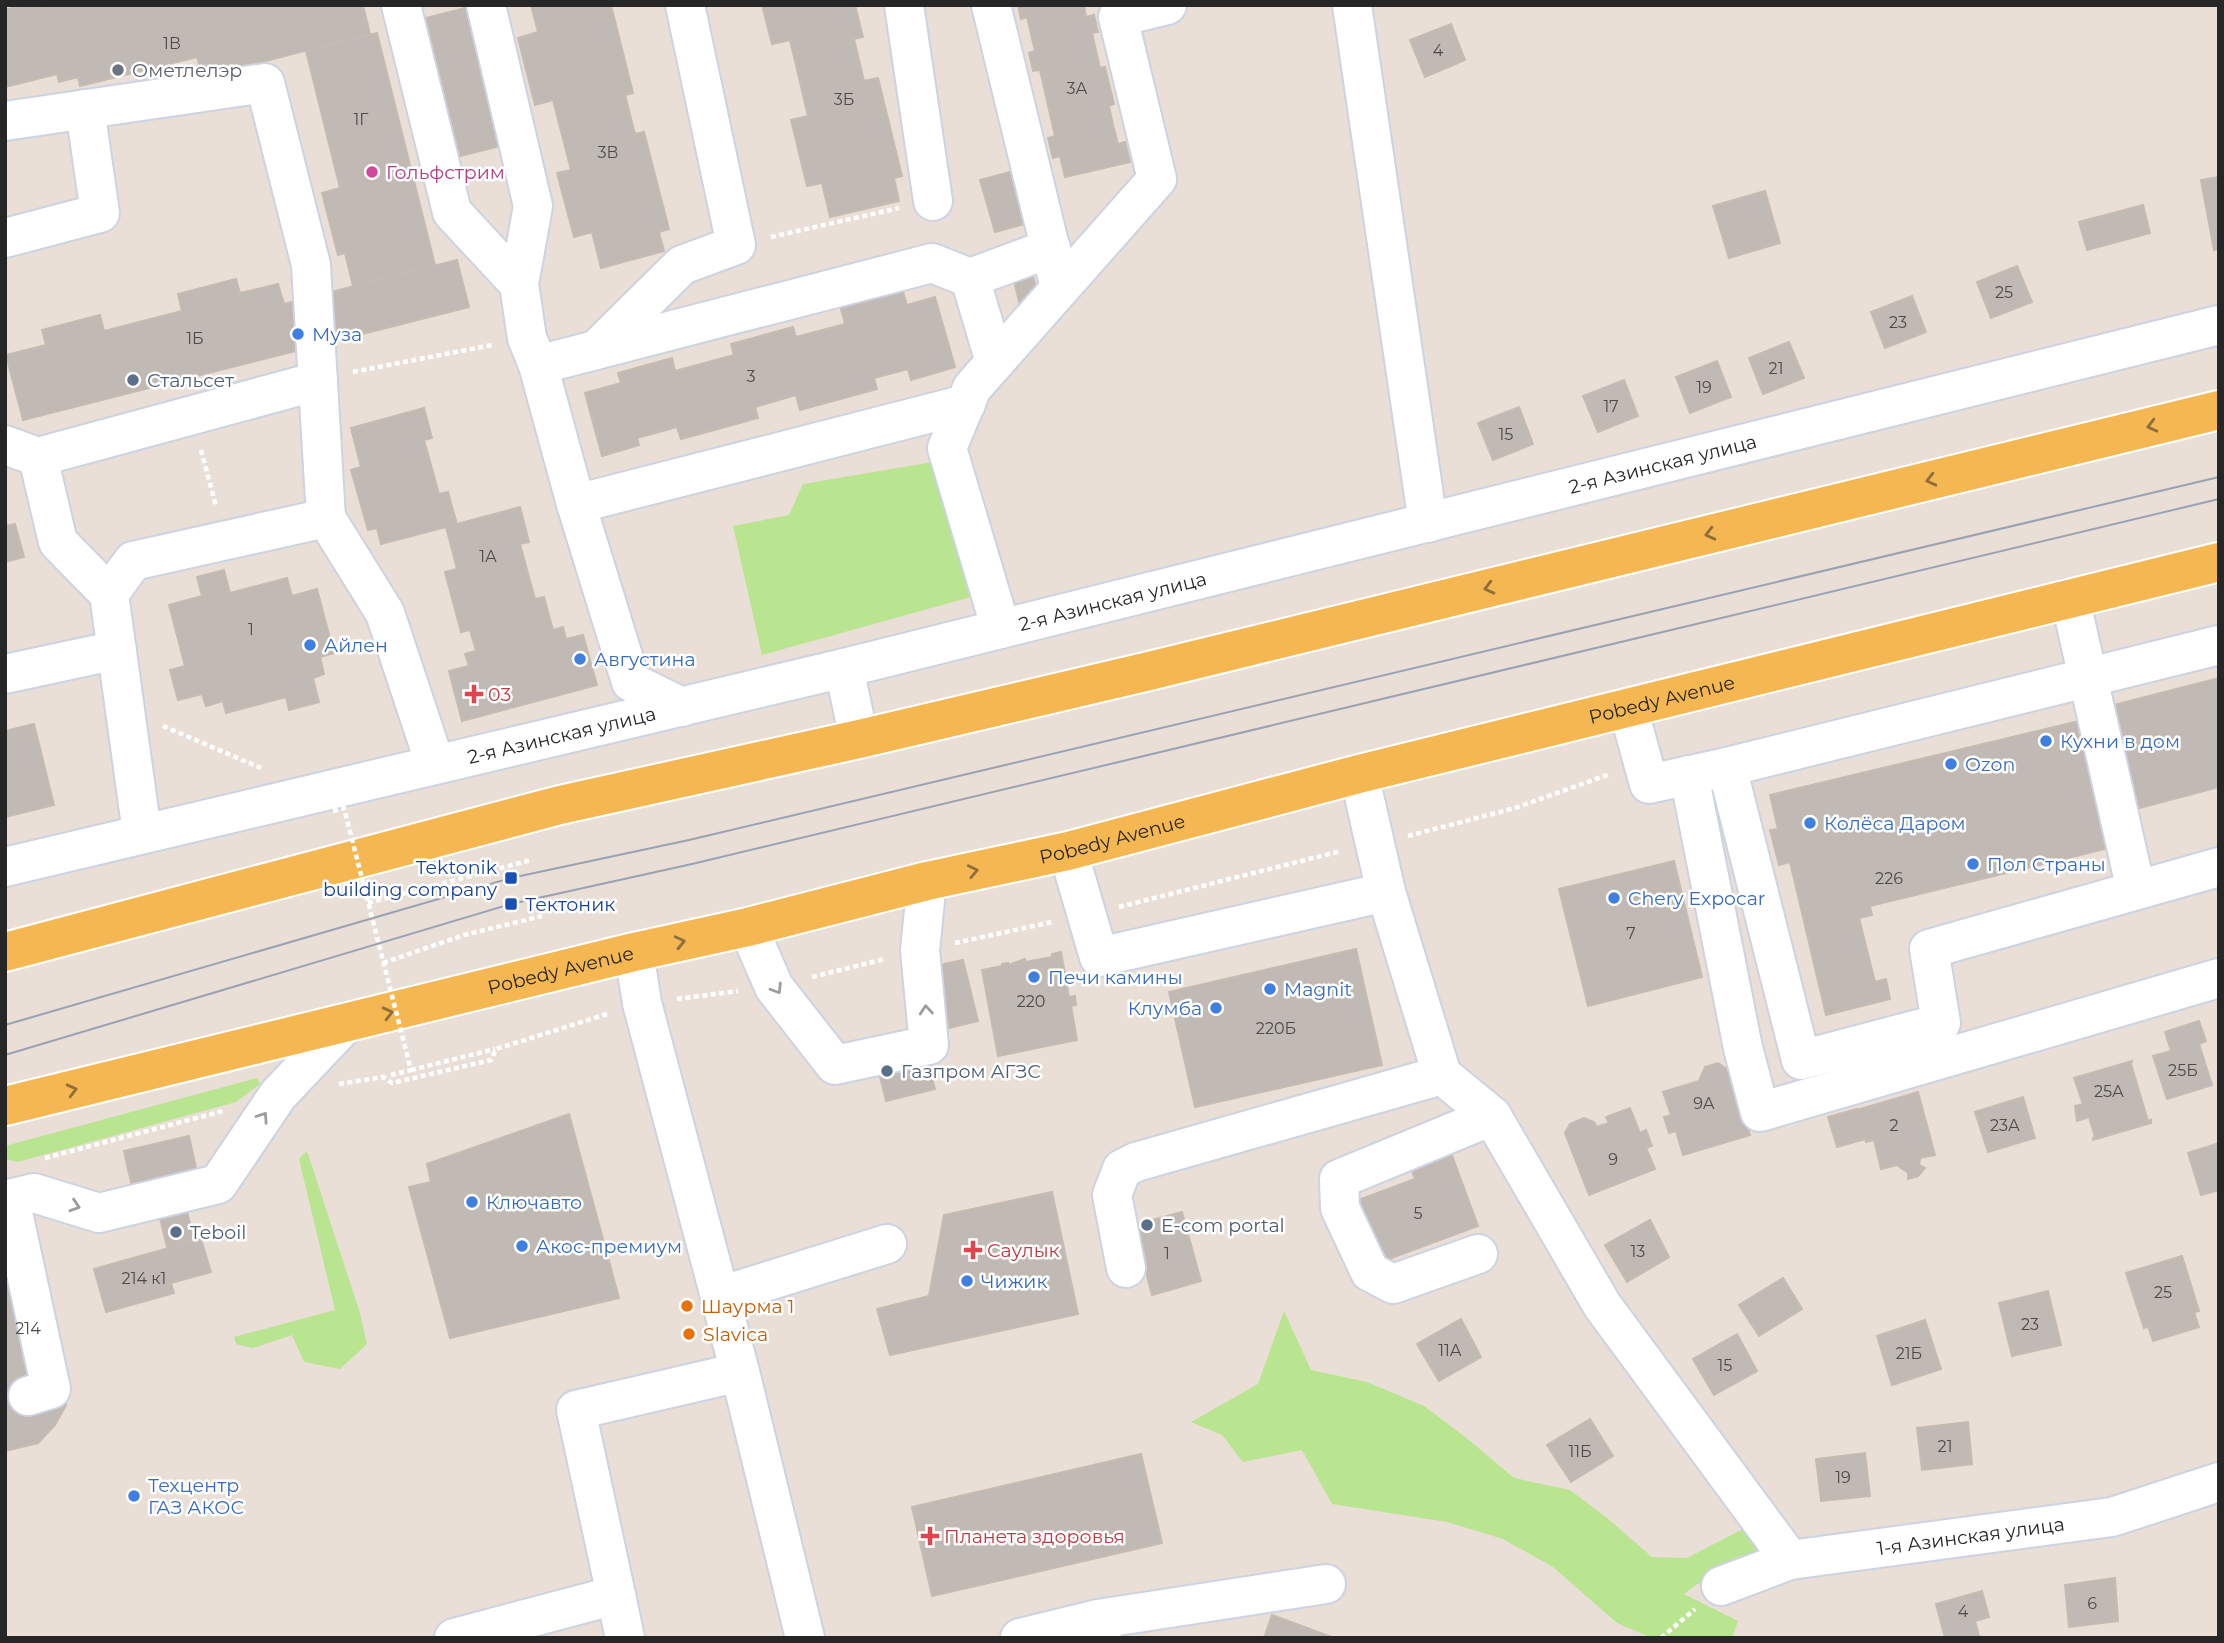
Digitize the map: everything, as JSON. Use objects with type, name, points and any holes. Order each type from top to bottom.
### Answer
[{"type":"main road","points":[[5,952],[560,805],[859,739],[2219,410]]},
{"type":"main road","name":"Pobedy Avenue","points":[[5,1106],[634,952],[748,927],[927,881],[1068,851],[1359,774],[2219,562]]},
{"type":"street","points":[[401,5],[452,212],[519,284]]},
{"type":"street","points":[[486,5],[533,206],[519,284],[532,352],[631,682],[682,708]]},
{"type":"street","points":[[596,350],[682,265],[736,245],[685,5]]},
{"type":"street","points":[[904,5],[933,201]]},
{"type":"street","points":[[991,5],[1060,288]]},
{"type":"street","points":[[1001,629],[947,447],[972,388],[1157,179],[1118,17],[1167,5]]},
{"type":"street","points":[[1352,5],[1429,523]]},
{"type":"street","points":[[5,121],[265,83],[311,265],[330,378],[326,518],[386,613],[435,764]]},
{"type":"street","points":[[5,237],[100,213],[85,109]]},
{"type":"street","points":[[532,352],[596,350],[932,263],[970,278],[1051,248]]},
{"type":"street","points":[[970,278],[995,362]]},
{"type":"street","name":"2-я Азинская улица","points":[[5,867],[682,708],[2219,325]]},
{"type":"street","points":[[142,833],[109,594],[58,542],[22,451],[192,416],[330,378]]},
{"type":"street","points":[[576,505],[966,404]]},
{"type":"street","points":[[109,594],[132,561],[326,518]]},
{"type":"street","points":[[2070,598],[2136,890]]},
{"type":"street","points":[[1628,708],[1649,784],[2219,645]]},
{"type":"street","points":[[5,674],[117,650]]},
{"type":"street","points":[[844,668],[859,739]]},
{"type":"street","points":[[1727,766],[1801,1060],[1941,1023],[1929,949],[2219,867]]},
{"type":"street","points":[[1359,774],[1386,892],[1442,1075],[1492,1116],[1601,1305],[1790,1560]]},
{"type":"street","points":[[1689,775],[1743,1048],[1760,1112],[2219,978]]},
{"type":"street","points":[[1068,851],[1099,957],[1386,892]]},
{"type":"street","points":[[748,927],[774,987],[835,1065],[929,1045],[920,950],[927,881]]},
{"type":"street","points":[[634,952],[642,1003],[740,1372],[805,1638]]},
{"type":"street","points":[[28,1396],[51,1389],[7,1199],[34,1193],[99,1213],[218,1184],[278,1095],[347,1022]]},
{"type":"street","points":[[1126,1268],[1112,1195],[1122,1169],[1136,1162],[1442,1075]]},
{"type":"street","points":[[1478,1254],[1393,1284],[1370,1272],[1340,1208],[1339,1180],[1492,1116]]},
{"type":"street","points":[[720,1296],[887,1244]]},
{"type":"street","points":[[625,1638],[576,1410],[740,1372]]},
{"type":"street","name":"1-я Азинская улица","points":[[1721,1586],[1790,1560],[2112,1517],[2219,1482]]},
{"type":"street","points":[[1020,1638],[1100,1629],[1326,1584]]},
{"type":"street","points":[[454,1638],[616,1595]]},
{"type":"path","points":[[736,245],[933,201]]},
{"type":"path","points":[[330,378],[532,352]]},
{"type":"path","points":[[192,416],[226,540]]},
{"type":"path","points":[[125,710],[269,772]]},
{"type":"path","points":[[332,811],[344,808],[411,1070]]},
{"type":"path","points":[[368,903],[531,860]]},
{"type":"path","points":[[391,1075],[496,1049],[642,1003],[774,987],[920,950],[1087,915]]},
{"type":"path","points":[[383,963],[464,936],[542,916]]},
{"type":"path","points":[[330,1086],[383,1077],[392,1083],[491,1060],[496,1049]]},
{"type":"path","points":[[34,1161],[235,1108]]},
{"type":"path","points":[[1661,1638],[1721,1586]]},
{"type":"green space","points":[[933,462],[971,597],[762,655],[733,526],[789,515],[803,484]]},
{"type":"green space","points":[[257,1078],[260,1084],[236,1102],[18,1162],[5,1159],[5,1146]]},
{"type":"green space","points":[[307,1151],[360,1313],[367,1344],[340,1369],[304,1362],[292,1335],[253,1348],[236,1344],[234,1337],[335,1310],[299,1159]]},
{"type":"green space","points":[[1284,1311],[1311,1370],[1367,1382],[1424,1406],[1514,1478],[1570,1490],[1652,1557],[1687,1558],[1747,1527],[1762,1555],[1736,1576],[1697,1584],[1684,1594],[1738,1621],[1732,1638],[1652,1638],[1617,1623],[1553,1567],[1503,1539],[1447,1522],[1332,1504],[1302,1450],[1243,1462],[1222,1435],[1191,1422],[1258,1384]]},
{"type":"building","points":[[23,5],[363,5],[370,34],[235,69],[233,63],[201,71],[197,57],[80,86],[78,77],[59,82],[57,74],[5,87],[5,10]]},
{"type":"building","points":[[531,5],[611,5],[633,93],[625,95],[635,134],[644,132],[669,229],[659,232],[664,251],[601,268],[592,232],[574,237],[557,173],[571,170],[553,100],[535,105],[518,38],[538,32]]},
{"type":"building","points":[[762,5],[855,5],[863,37],[854,39],[864,81],[878,78],[902,176],[894,178],[899,201],[830,217],[822,183],[807,186],[791,120],[808,116],[790,40],[772,44]]},
{"type":"building","points":[[1018,5],[1084,5],[1086,17],[1094,15],[1098,32],[1092,33],[1100,68],[1105,67],[1114,104],[1109,106],[1113,125],[1118,144],[1125,142],[1130,162],[1065,177],[1060,156],[1053,158],[1048,138],[1055,136],[1040,70],[1033,71],[1029,53],[1035,51],[1027,17],[1021,19]]},
{"type":"building","points":[[469,7],[504,145],[460,156],[426,18]]},
{"type":"building","points":[[1451,24],[1465,60],[1425,77],[1410,40]]},
{"type":"building","points":[[377,33],[435,265],[353,286],[345,253],[338,255],[322,193],[340,188],[306,51]]},
{"type":"building","points":[[1010,172],[1024,224],[995,232],[980,180]]},
{"type":"building","points":[[2219,177],[2219,249],[2214,250],[2201,180]]},
{"type":"building","points":[[1765,191],[1780,243],[1729,258],[1713,206]]},
{"type":"building","points":[[2143,205],[2150,233],[2087,250],[2079,222]]},
{"type":"building","points":[[457,260],[469,307],[23,420],[6,355],[46,345],[42,330],[100,315],[104,331],[182,311],[178,294],[236,279],[240,293],[278,284],[284,304]]},
{"type":"building","points":[[2017,266],[2032,302],[1991,318],[1977,282]]},
{"type":"building","points":[[1032,272],[1039,301],[1020,306],[1013,276]]},
{"type":"building","points":[[903,292],[907,305],[935,297],[955,367],[911,380],[908,369],[874,378],[877,389],[800,410],[796,395],[755,407],[758,418],[681,439],[677,427],[637,438],[639,445],[602,456],[585,393],[621,383],[618,373],[672,358],[675,371],[734,355],[731,344],[793,327],[796,337],[845,324],[841,309]]},
{"type":"building","points":[[1912,296],[1926,332],[1885,348],[1871,312]]},
{"type":"building","points":[[1789,342],[1804,378],[1763,394],[1749,358]]},
{"type":"building","points":[[1717,361],[1731,397],[1690,413],[1676,377]]},
{"type":"building","points":[[1624,380],[1638,416],[1598,432],[1583,396]]},
{"type":"building","points":[[1519,407],[1533,444],[1493,460],[1478,423]]},
{"type":"building","points":[[424,408],[432,438],[424,440],[439,494],[448,492],[457,524],[520,507],[529,542],[520,544],[535,599],[544,597],[553,630],[563,627],[566,639],[583,635],[597,685],[462,721],[449,671],[469,666],[465,654],[476,651],[470,630],[461,632],[445,572],[457,569],[446,527],[381,544],[377,528],[368,530],[351,470],[361,467],[351,428]]},
{"type":"building","points":[[5,518],[7,526],[15,524],[24,557],[5,562]]},
{"type":"building","points":[[224,570],[230,593],[287,578],[292,596],[317,589],[334,653],[320,657],[324,674],[313,678],[319,702],[289,710],[286,697],[226,713],[223,701],[206,706],[202,694],[178,700],[170,670],[185,666],[169,605],[202,596],[197,577]]},
{"type":"building","points":[[2219,678],[2219,787],[2132,810],[2106,707]]},
{"type":"building","points":[[2079,721],[2109,848],[1870,906],[1872,915],[1859,918],[1875,982],[1886,979],[1890,999],[1826,1015],[1790,862],[1779,865],[1770,830],[1778,829],[1770,795]]},
{"type":"building","points":[[34,724],[54,805],[5,817],[5,731]]},
{"type":"building","points":[[1674,861],[1702,977],[1588,1006],[1559,889]]},
{"type":"building","points":[[1356,949],[1382,1065],[1195,1107],[1169,992]]},
{"type":"building","points":[[1061,952],[1069,997],[1075,996],[1076,1005],[1071,1006],[1077,1040],[998,1056],[982,970],[1025,959],[1025,962],[1052,957],[1052,954]]},
{"type":"building","points":[[963,960],[978,1021],[949,1028],[934,966]]},
{"type":"building","points":[[2199,1021],[2206,1041],[2199,1044],[2212,1085],[2167,1099],[2153,1056],[2171,1051],[2165,1032]]},
{"type":"building","points":[[926,1056],[935,1089],[886,1101],[878,1068]]},
{"type":"building","points":[[2132,1061],[2148,1121],[2151,1120],[2151,1123],[2093,1140],[2095,1137],[2089,1117],[2077,1121],[2075,1106],[2083,1104],[2074,1078]]},
{"type":"building","points":[[1718,1063],[1730,1071],[1750,1135],[1683,1155],[1676,1131],[1669,1133],[1664,1117],[1671,1115],[1663,1092],[1699,1081],[1705,1067]]},
{"type":"building","points":[[1918,1092],[1935,1155],[1920,1158],[1919,1165],[1925,1168],[1918,1176],[1908,1179],[1908,1173],[1897,1165],[1881,1169],[1874,1140],[1866,1142],[1857,1110]]},
{"type":"building","points":[[2023,1097],[2035,1138],[1988,1152],[1975,1112]]},
{"type":"building","points":[[1630,1108],[1640,1133],[1646,1130],[1652,1146],[1646,1148],[1655,1169],[1589,1195],[1565,1133],[1570,1124],[1584,1118],[1594,1122],[1597,1127],[1609,1123],[1606,1117]]},
{"type":"building","points":[[1857,1109],[1865,1139],[1837,1147],[1828,1117]]},
{"type":"building","points":[[569,1114],[619,1298],[450,1338],[409,1187],[431,1182],[427,1164]]},
{"type":"building","points":[[189,1136],[204,1204],[186,1207],[194,1240],[167,1247],[159,1214],[139,1218],[124,1151]]},
{"type":"building","points":[[1446,1139],[1478,1226],[1381,1262],[1358,1200],[1415,1179],[1406,1154]]},
{"type":"building","points":[[2219,1143],[2219,1190],[2201,1195],[2188,1153]]},
{"type":"building","points":[[1052,1192],[1078,1314],[890,1355],[877,1309],[929,1296],[944,1215]]},
{"type":"building","points":[[1182,1212],[1201,1281],[1152,1295],[1134,1225]]},
{"type":"building","points":[[1650,1220],[1669,1257],[1627,1282],[1605,1245]]},
{"type":"building","points":[[201,1239],[211,1272],[171,1283],[174,1293],[106,1312],[94,1269]]},
{"type":"building","points":[[35,1245],[66,1405],[55,1425],[38,1443],[5,1451],[5,1252]]},
{"type":"building","points":[[2182,1256],[2199,1311],[2194,1312],[2199,1327],[2153,1341],[2148,1326],[2144,1328],[2126,1273]]},
{"type":"building","points":[[1783,1278],[1802,1309],[1759,1336],[1739,1305]]},
{"type":"building","points":[[2048,1291],[2061,1345],[2012,1356],[1999,1303]]},
{"type":"building","points":[[1461,1319],[1481,1357],[1439,1381],[1417,1344]]},
{"type":"building","points":[[1925,1320],[1941,1369],[1892,1385],[1877,1336]]},
{"type":"building","points":[[1737,1334],[1757,1371],[1714,1395],[1693,1359]]},
{"type":"building","points":[[1590,1419],[1613,1456],[1571,1482],[1547,1445]]},
{"type":"building","points":[[1968,1422],[1972,1464],[1922,1470],[1917,1428]]},
{"type":"building","points":[[1865,1453],[1870,1496],[1821,1501],[1816,1459]]},
{"type":"building","points":[[1141,1454],[1162,1543],[932,1596],[912,1507]]},
{"type":"building","points":[[2115,1578],[2118,1621],[2069,1627],[2065,1585]]},
{"type":"building","points":[[1982,1591],[1989,1617],[1975,1621],[1979,1636],[1945,1638],[1936,1604]]},
{"type":"building","points":[[1272,1615],[1334,1638],[1264,1638]]},
{"type":"tram line","points":[[5,1025],[511,878],[689,840],[2219,477]]},
{"type":"tram line","points":[[5,1055],[511,904],[692,864],[2219,499]]},
{"type":"place","name":"Ометлелэр","points":[[118,70]]},
{"type":"place","name":"Гольфстрим","points":[[372,172]]},
{"type":"place","name":"Муза","points":[[298,334]]},
{"type":"place","name":"Стальсет","points":[[133,380]]},
{"type":"place","name":"Айлен","points":[[310,645]]},
{"type":"place","name":"Августина","points":[[580,659]]},
{"type":"place","name":"03","points":[[474,694]]},
{"type":"place","name":"Кухни в дом","points":[[2046,741]]},
{"type":"place","name":"Ozon","points":[[1951,764]]},
{"type":"place","name":"Колёса Даром","points":[[1810,823]]},
{"type":"place","name":"Пол Страны","points":[[1973,864]]},
{"type":"place","name":"Tektonik building company","points":[[511,878]]},
{"type":"place","name":"Chery Expocar","points":[[1614,898]]},
{"type":"place","name":"Тектоник","points":[[511,904]]},
{"type":"place","name":"Печи камины","points":[[1034,977]]},
{"type":"place","name":"Magnit","points":[[1270,989]]},
{"type":"place","name":"Клумба","points":[[1216,1008]]},
{"type":"place","name":"Газпром АГЗС","points":[[887,1071]]},
{"type":"place","name":"Ключавто","points":[[472,1202]]},
{"type":"place","name":"E-com portal","points":[[1147,1225]]},
{"type":"place","name":"Teboil","points":[[176,1232]]},
{"type":"place","name":"Акос-премиум","points":[[522,1246]]},
{"type":"place","name":"Саулык","points":[[973,1250]]},
{"type":"place","name":"Чижик","points":[[967,1281]]},
{"type":"place","name":"Шаурма 1","points":[[687,1306]]},
{"type":"place","name":"Slavica","points":[[689,1334]]},
{"type":"place","name":"Техцентр ГАЗ АКОС","points":[[134,1496]]},
{"type":"place","name":"Планета здоровья","points":[[930,1536]]}]
